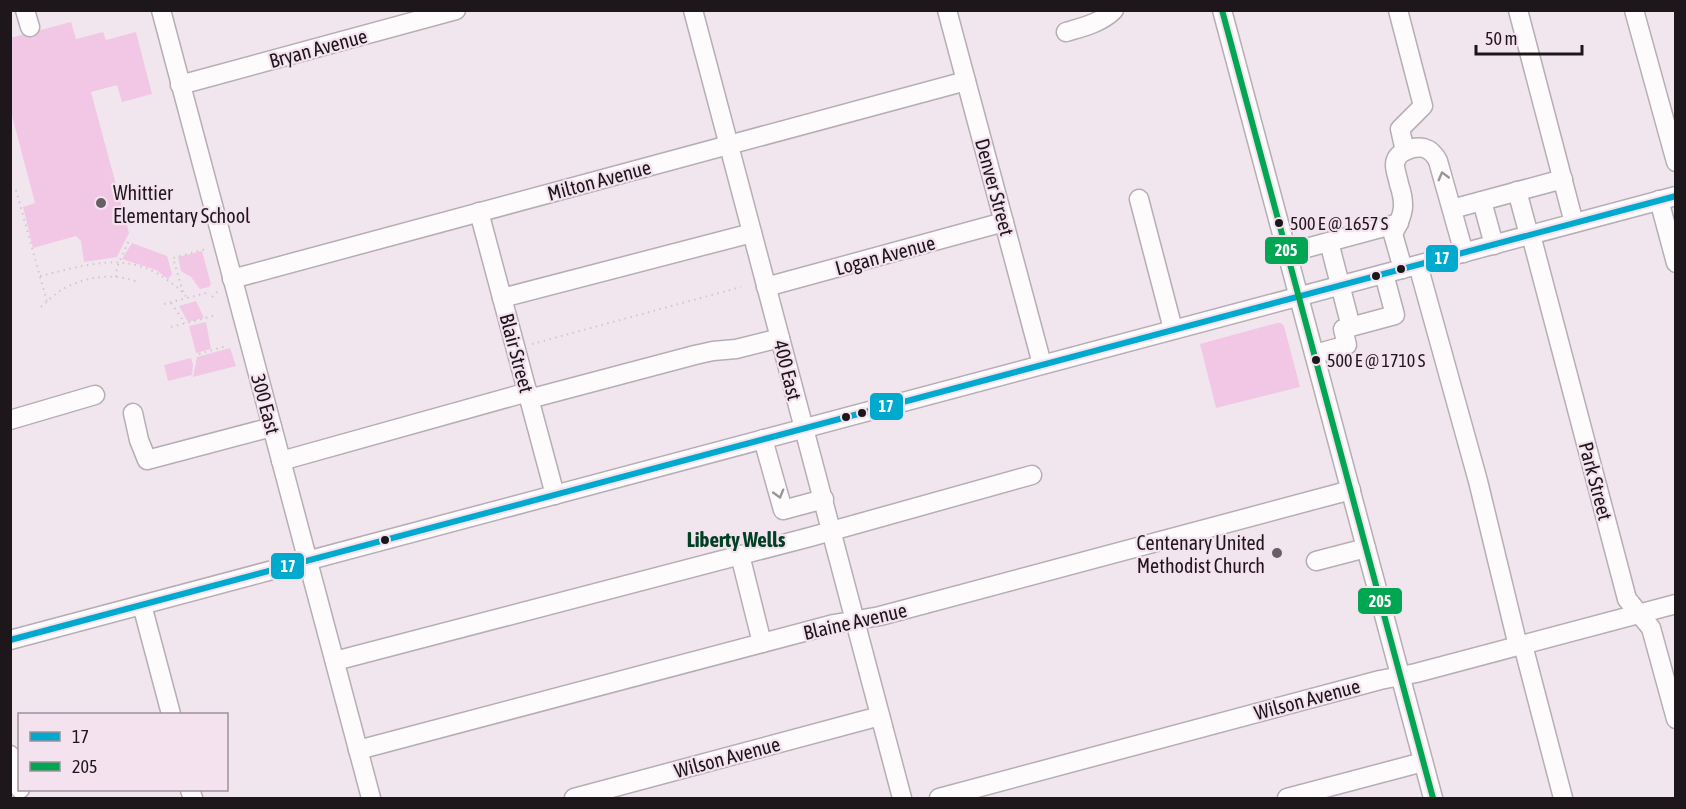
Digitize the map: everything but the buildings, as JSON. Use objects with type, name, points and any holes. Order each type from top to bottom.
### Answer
[{"type":"street","name":"300 East","points":[[160,10],[371,798]]},
{"type":"street","name":"Bryan Avenue","points":[[180,85],[456,10]]},
{"type":"street","name":"400 East","points":[[693,10],[902,798]]},
{"type":"street","name":"Denver Street","points":[[948,10],[1042,364]]},
{"type":"street","points":[[1066,32],[1100,21],[1114,10]]},
{"type":"street","points":[[1398,10],[1423,106],[1400,129],[1405,151]]},
{"type":"street","points":[[1518,10],[1575,223]]},
{"type":"street","points":[[1634,10],[1676,162]]},
{"type":"street","points":[[1228,12],[1288,253],[1433,798]]},
{"type":"street","name":"Milton Avenue","points":[[232,279],[966,81]]},
{"type":"street","points":[[1464,253],[1436,156],[1426,148],[1405,151],[1397,157],[1395,164],[1404,202],[1403,214],[1393,234],[1410,267],[1478,481],[1520,646],[1563,798]]},
{"type":"street","points":[[1452,209],[1563,179]]},
{"type":"street","name":"Park Street","points":[[1517,191],[1627,599],[1651,628],[1676,719]]},
{"type":"street","points":[[10,640],[1667,198],[1676,263]]},
{"type":"street","points":[[1139,199],[1173,329]]},
{"type":"street","points":[[1482,201],[1494,245]]},
{"type":"street","name":"Blair Street","points":[[479,212],[555,495]]},
{"type":"street","name":"Logan Avenue","points":[[766,287],[1004,222]]},
{"type":"street","points":[[1288,253],[1399,224]]},
{"type":"street","points":[[502,298],[752,233]]},
{"type":"street","points":[[1329,242],[1351,327]]},
{"type":"street","points":[[1315,354],[1347,345],[1343,329],[1395,315],[1384,274]]},
{"type":"street","points":[[281,461],[695,355],[743,348],[780,338]]},
{"type":"street","points":[[10,420],[96,395]]},
{"type":"street","points":[[133,413],[139,440],[147,460],[272,428]]},
{"type":"street","points":[[763,439],[783,510],[824,499]]},
{"type":"street","points":[[335,662],[831,531],[1032,475]]},
{"type":"street","name":"Blaine Avenue","points":[[358,750],[834,624],[855,621],[1234,530],[1351,490]]},
{"type":"street","points":[[1316,561],[1366,548]]},
{"type":"street","points":[[740,555],[762,643]]},
{"type":"street","name":"Wilson Avenue","points":[[939,798],[1380,680],[1520,646],[1676,604]]},
{"type":"street","points":[[142,605],[171,713]]},
{"type":"street","name":"Wilson Avenue","points":[[574,798],[880,716]]},
{"type":"street","points":[[10,755],[18,782]]},
{"type":"street","points":[[1287,798],[1423,762]]},
{"type":"path","points":[[16,190],[47,302]]},
{"type":"path","points":[[116,277],[119,261],[130,238]]},
{"type":"path","points":[[187,298],[173,258],[206,249]]},
{"type":"path","points":[[40,276],[95,263],[119,261],[155,272],[184,293]]},
{"type":"path","points":[[40,307],[63,289],[89,279],[116,277],[137,282]]},
{"type":"path","points":[[528,345],[741,287]]},
{"type":"path","points":[[164,304],[210,292]]},
{"type":"path","points":[[171,302],[184,323]]},
{"type":"path","points":[[171,327],[217,315]]},
{"type":"path","points":[[199,354],[226,346]]},
{"type":"shaded area","points":[[71,22],[76,39],[103,32],[106,40],[136,32],[152,94],[122,102],[117,85],[91,92],[129,233],[117,257],[84,262],[81,241],[76,236],[33,248],[23,207],[35,203],[11,112],[10,38]]},
{"type":"shaded area","points":[[132,243],[167,256],[172,274],[168,279],[156,270],[122,259]]},
{"type":"shaded area","points":[[202,251],[211,284],[209,287],[200,289],[191,277],[181,271],[178,257]]},
{"type":"shaded area","points":[[196,301],[204,318],[188,322],[179,306]]},
{"type":"shaded area","points":[[206,322],[211,349],[196,353],[189,326]]},
{"type":"shaded area","points":[[1277,323],[1284,326],[1300,387],[1216,408],[1200,344]]},
{"type":"shaded area","points":[[230,348],[236,366],[193,377],[197,357]]},
{"type":"shaded area","points":[[191,358],[192,375],[168,381],[164,365]]},
{"type":"transit line","name":"205","points":[[1222,10],[1433,798]]},
{"type":"transit line","name":"17","points":[[10,640],[1676,196]]},
{"type":"place","name":"Whittier Elementary School","points":[[101,203]]},
{"type":"place","name":"500 E @ 1657 S","points":[[1279,223]]},
{"type":"place","name":"500 E @ 1710 S","points":[[1316,360]]},
{"type":"place","name":"Centenary United Methodist Church","points":[[1277,553]]},
{"type":"district","name":"Liberty Wells","points":[[736,539]]}]
